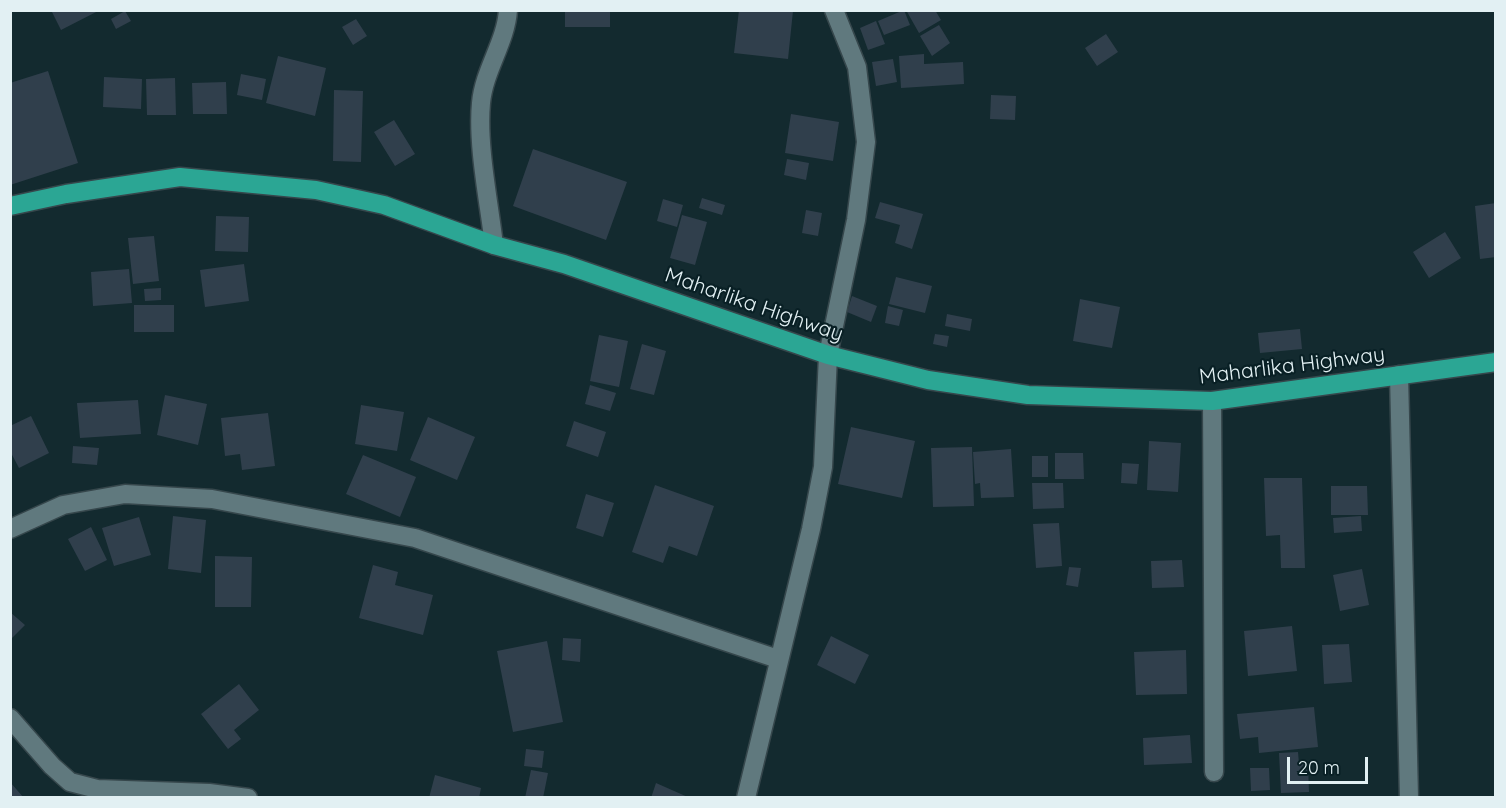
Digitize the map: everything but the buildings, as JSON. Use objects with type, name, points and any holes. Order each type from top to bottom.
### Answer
[{"type":"highway","name":"Maharlika Highway","points":[[10,206],[66,194],[180,177],[316,190],[384,205],[494,245],[564,264],[828,355],[928,380],[1028,395],[1212,401],[1496,362]]},
{"type":"street","points":[[494,245],[481,128],[481,102],[488,71],[507,23],[508,10]]},
{"type":"street","points":[[746,798],[811,529],[823,466],[828,355],[856,220],[866,142],[857,67],[834,10]]},
{"type":"street","points":[[1399,375],[1409,798]]},
{"type":"street","points":[[1212,401],[1214,772]]},
{"type":"street","points":[[10,529],[63,505],[125,494],[212,499],[415,538],[778,660]]},
{"type":"street","points":[[10,718],[52,766],[70,782],[97,789],[209,793],[248,798]]}]
